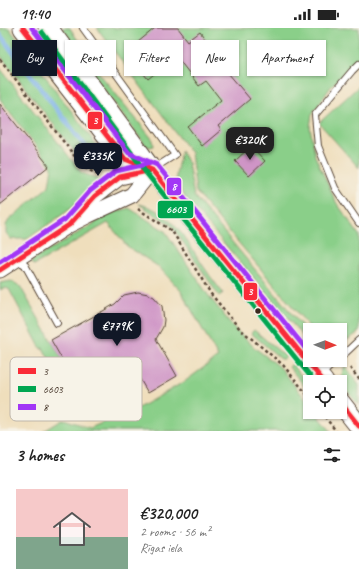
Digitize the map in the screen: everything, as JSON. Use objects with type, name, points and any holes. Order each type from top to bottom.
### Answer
[{"type":"main road","points":[[23,28],[125,159],[152,170]]},
{"type":"main road","points":[[48,28],[152,170],[318,375]]},
{"type":"main road","points":[[347,411],[359,426]]},
{"type":"street","points":[[69,225],[95,196],[120,177],[152,170]]},
{"type":"street","points":[[0,270],[69,225],[132,195],[152,170]]},
{"type":"lane","points":[[83,28],[175,155],[152,170]]},
{"type":"lane","points":[[359,64],[315,115],[318,146],[335,188],[359,223]]},
{"type":"lane","points":[[17,260],[25,265],[57,323]]},
{"type":"lane","points":[[347,351],[359,340]]},
{"type":"lane","points":[[324,375],[331,367]]},
{"type":"path","points":[[0,59],[83,167],[102,177]]},
{"type":"path","points":[[134,206],[172,231],[211,294],[240,329],[284,365],[303,389]]},
{"type":"path","points":[[350,368],[359,379]]},
{"type":"path","points":[[327,419],[336,431]]},
{"type":"green space","points":[[0,28],[9,28],[18,40],[12,40],[12,71],[0,55]]},
{"type":"green space","points":[[62,28],[70,28],[78,40],[71,40]]},
{"type":"green space","points":[[97,28],[359,28],[359,59],[332,85],[312,114],[310,127],[315,156],[336,202],[359,235],[359,332],[347,340],[347,323],[306,323],[196,192],[191,153],[133,76],[183,76],[183,40],[124,40],[124,64],[116,53],[116,40],[106,40]]},
{"type":"green space","points":[[0,68],[81,172],[100,181],[72,208],[27,239],[11,239],[6,233],[6,225],[9,220],[49,186],[52,167],[0,99]]},
{"type":"green space","points":[[16,76],[45,76],[90,136],[102,155],[102,171],[90,168],[84,164]]},
{"type":"green space","points":[[94,76],[101,76],[153,140],[154,146],[146,146]]},
{"type":"green space","points":[[359,86],[359,168],[319,123]]},
{"type":"green space","points":[[181,151],[188,163],[194,196],[303,327],[303,336],[184,196],[176,183],[176,174]]},
{"type":"green space","points":[[139,204],[151,208],[170,221],[186,240],[223,293],[219,296],[171,225]]},
{"type":"green space","points":[[129,208],[165,231],[208,295],[235,329],[255,348],[280,367],[303,396],[303,419],[321,419],[331,431],[44,431],[61,421],[70,421],[90,428],[107,421],[142,421],[142,406],[184,382],[218,357],[181,291],[159,267],[127,246],[108,223],[34,265],[31,261],[110,214]]},
{"type":"green space","points":[[11,281],[20,286],[61,357],[48,357],[43,348],[41,349],[9,289],[4,288],[0,290],[0,283]]},
{"type":"green space","points":[[254,330],[286,357],[281,359],[251,333]]},
{"type":"green space","points":[[292,364],[303,378],[303,384],[289,367]]},
{"type":"green space","points":[[346,367],[359,385],[359,405],[347,390],[347,375],[342,375]]},
{"type":"building","points":[[155,28],[178,28],[188,41],[200,32],[206,40],[191,40],[191,76],[183,65],[183,40],[140,40]]},
{"type":"building","points":[[191,76],[231,76],[250,99],[218,126],[221,130],[202,146],[188,127],[221,100],[206,81],[199,86]]},
{"type":"building","points":[[0,104],[49,166],[0,205]]},
{"type":"building","points":[[251,146],[265,161],[249,176],[235,161]]},
{"type":"building","points":[[138,292],[148,294],[154,297],[162,306],[164,320],[163,327],[156,339],[177,376],[148,393],[142,383],[142,357],[61,357],[51,340],[115,304],[124,295]]},
{"type":"waterway","points":[[0,35],[85,146]]},
{"type":"transit line","name":"3","points":[[23,28],[125,159],[152,170],[318,375]]},
{"type":"transit line","name":"8","points":[[32,28],[129,153],[157,165],[303,345]]},
{"type":"transit line","name":"6603","points":[[42,32],[147,174],[309,375]]},
{"type":"transit line","name":"8","points":[[0,262],[64,220],[90,191],[116,171],[151,163]]},
{"type":"transit line","name":"3","points":[[0,270],[69,225],[95,196],[120,177],[152,170]]},
{"type":"transit line","name":"3","points":[[347,411],[359,426]]}]
